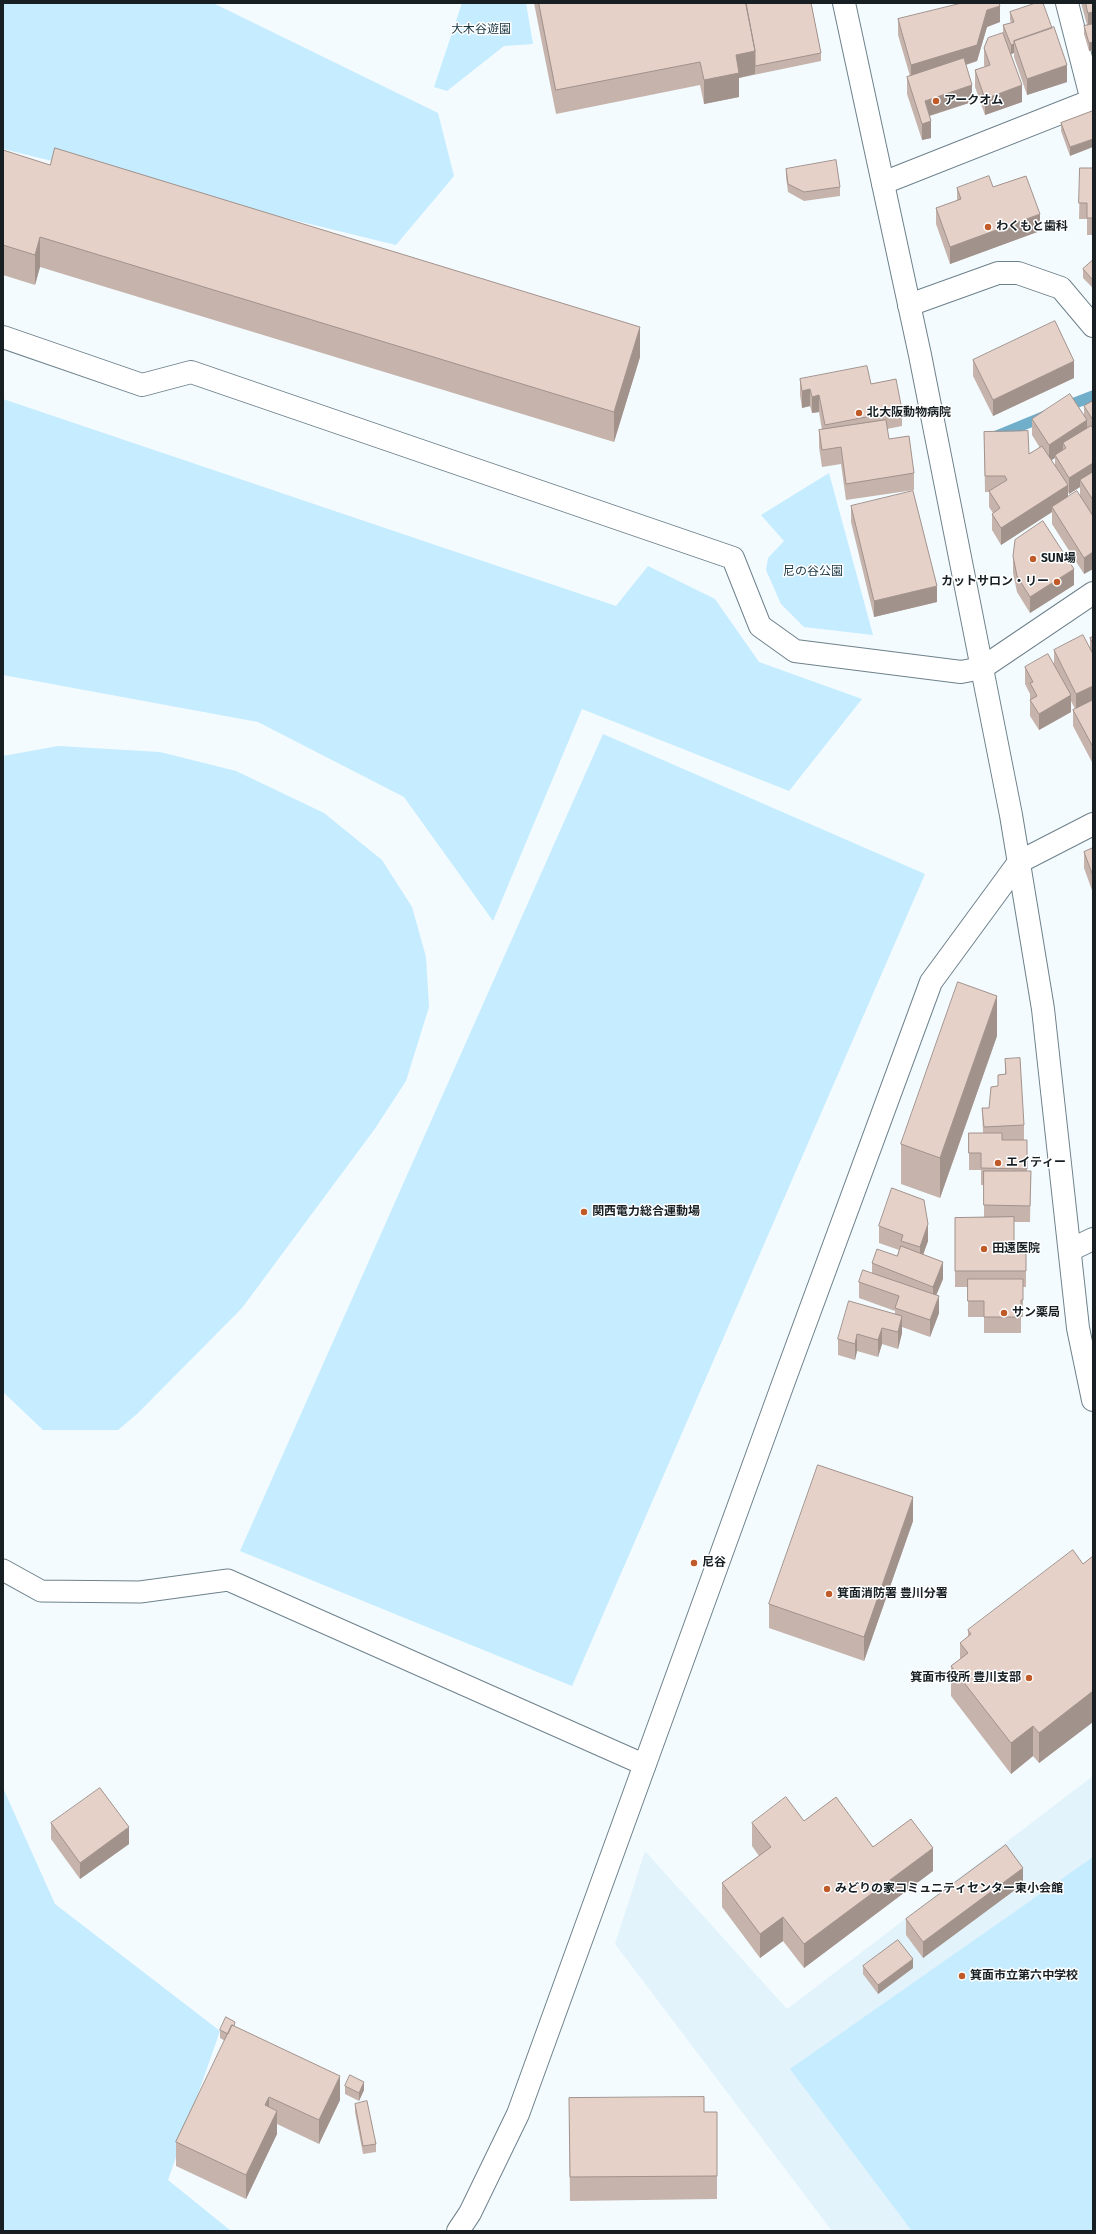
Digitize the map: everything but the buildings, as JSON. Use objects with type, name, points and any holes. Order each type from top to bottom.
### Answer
[{"type":"street","points":[[844,3],[909,305],[982,668],[1019,862],[1043,1009],[1078,1328],[1093,1400]]},
{"type":"street","points":[[883,183],[1092,100],[1067,3]]},
{"type":"street","points":[[909,305],[998,273],[1012,272],[1061,288],[1093,326]]},
{"type":"street","points":[[3,337],[142,385],[192,372],[733,558],[760,626],[795,651],[961,672],[982,668],[1093,594]]},
{"type":"street","points":[[458,2231],[470,2213],[518,2114],[644,1765],[931,982],[1019,862],[1093,824]]},
{"type":"street","points":[[1070,1250],[1093,1239]]},
{"type":"lane","points":[[3,1570],[41,1591],[140,1592],[228,1580],[644,1765]]},
{"type":"shaded area","name":"箕面市立第六中学校","points":[[1093,1776],[1093,2231],[832,2231],[615,1944],[645,1851],[787,2009]]},
{"type":"green space","points":[[3,3],[213,3],[438,113],[454,176],[396,245],[3,149]]},
{"type":"green space","name":"大木谷遊園","points":[[462,3],[526,3],[533,44],[504,46],[447,91],[434,87]]},
{"type":"green space","points":[[3,399],[616,606],[648,566],[715,599],[759,662],[862,699],[789,791],[582,709],[493,921],[404,797],[258,722],[3,675]]},
{"type":"green space","name":"尼の谷公園","points":[[829,473],[873,635],[804,627],[781,604],[766,570],[768,558],[784,541],[761,515]]},
{"type":"green space","name":"関西電力総合運動場","points":[[603,734],[925,874],[572,1686],[240,1551]]},
{"type":"green space","points":[[58,746],[160,752],[236,771],[324,813],[382,860],[412,907],[426,957],[429,1007],[406,1081],[374,1130],[242,1308],[137,1414],[118,1430],[43,1430],[3,1392],[3,756]]},
{"type":"green space","points":[[3,1788],[55,1904],[220,2031],[168,2180],[231,2231],[3,2231]]},
{"type":"green space","points":[[1093,1857],[1093,2231],[912,2231],[790,2069]]},
{"type":"waterway","points":[[1062,408],[1093,396]]},
{"type":"waterway","points":[[994,437],[1045,416]]},
{"type":"place","name":"アークオム","points":[[936,101]]},
{"type":"place","name":"わくもと歯科","points":[[988,227]]},
{"type":"place","name":"北大阪動物病院","points":[[859,413]]},
{"type":"place","name":"SUN場","points":[[1033,559]]},
{"type":"place","name":"カットサロン・リー","points":[[1057,582]]},
{"type":"place","name":"エイティー","points":[[998,1163]]},
{"type":"place","name":"関西電力総合運動場","points":[[584,1212]]},
{"type":"place","name":"田遠医院","points":[[984,1249]]},
{"type":"place","name":"サン薬局","points":[[1004,1313]]},
{"type":"place","name":"尼谷","points":[[694,1563]]},
{"type":"place","name":"箕面消防署 豊川分署","points":[[829,1594]]},
{"type":"place","name":"箕面市役所 豊川支部","points":[[1029,1678]]},
{"type":"place","name":"みどりの家コミュニティセンター東小会館","points":[[827,1889]]},
{"type":"place","name":"箕面市立第六中学校","points":[[962,1976]]}]
